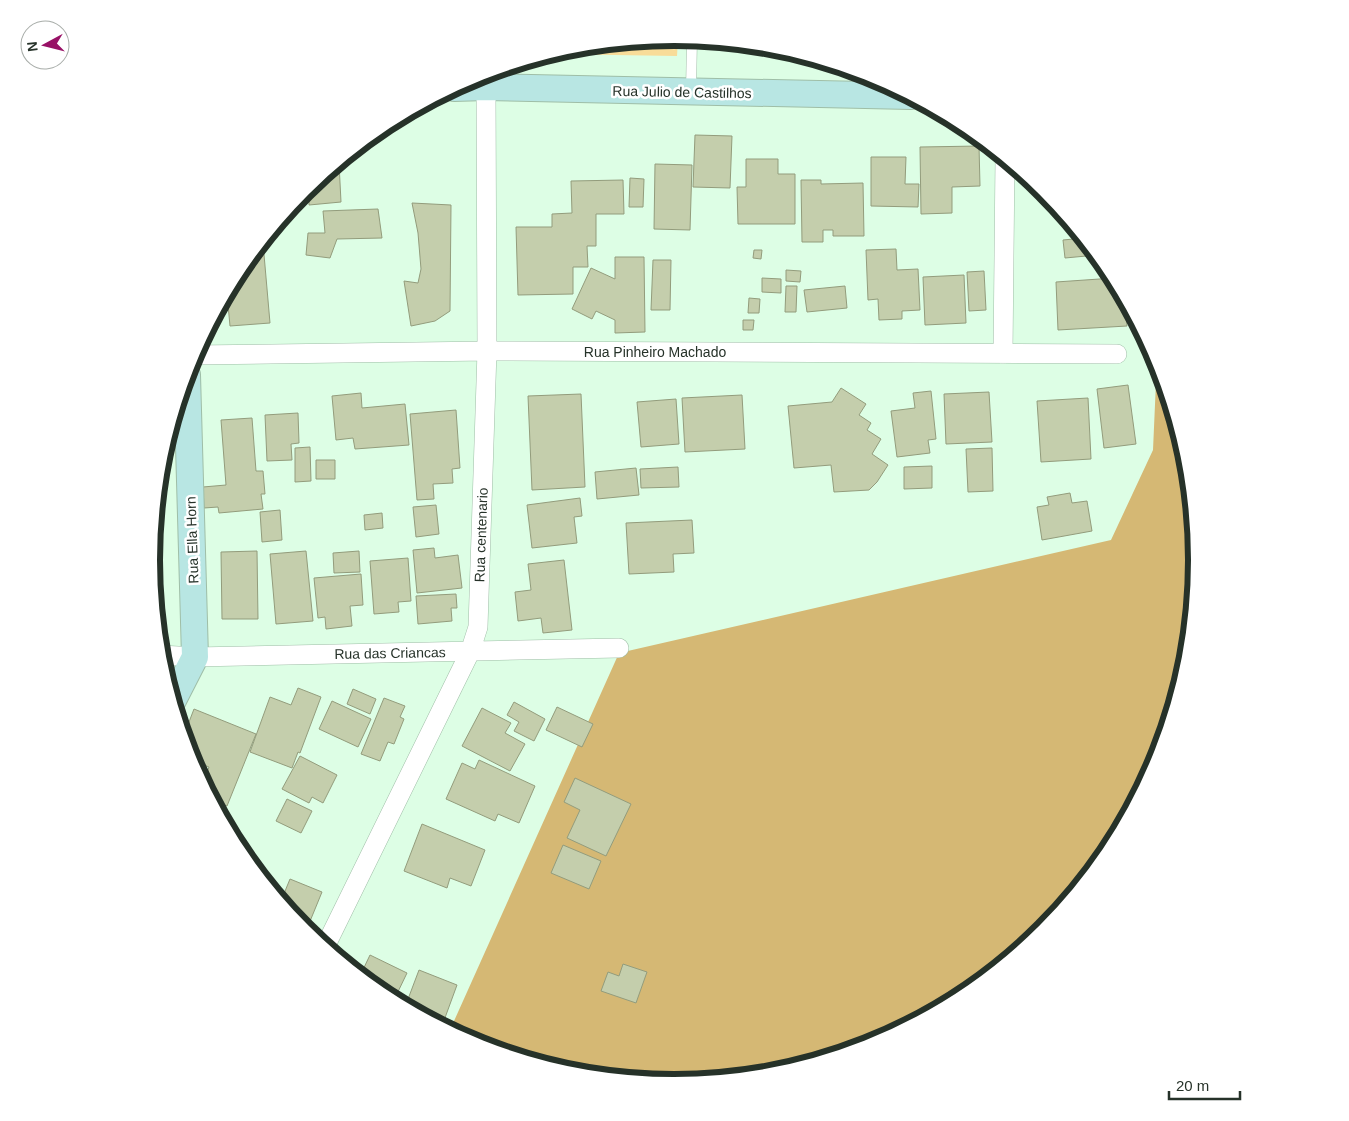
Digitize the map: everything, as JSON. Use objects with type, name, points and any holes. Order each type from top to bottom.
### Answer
[{"type":"main road","name":"Rua Julio de Castilhos","points":[[473,87],[895,96]]},
{"type":"main road","name":"Rua Ella Horn","points":[[177,692],[196,657],[188,396]]},
{"type":"street","name":"Rua centenario","points":[[328,940],[470,652],[478,627],[486,351],[467,90]]},
{"type":"street","points":[[1003,354],[1005,167]]},
{"type":"street","name":"Rua Pinheiro Machado","points":[[203,355],[486,351],[1116,354]]},
{"type":"street","name":"Rua das Criancas","points":[[169,655],[196,657],[619,648]]},
{"type":"lane","points":[[691,92],[692,47]]},
{"type":"shaded area","points":[[674,46],[678,46],[677,56],[584,55],[641,47]]},
{"type":"shaded area","points":[[1156,381],[1171,427],[1179,460],[1188,527],[1188,594],[1179,661],[1171,694],[1150,757],[1120,818],[1082,874],[1061,900],[1014,947],[960,988],[902,1022],[871,1036],[808,1057],[742,1070],[674,1075],[641,1074],[574,1065],[509,1047],[452,1024],[619,653],[1111,540],[1153,450]]},
{"type":"building","points":[[695,135],[732,136],[730,188],[693,187]]},
{"type":"building","points":[[920,147],[979,147],[980,186],[952,187],[952,213],[921,214]]},
{"type":"building","points":[[871,157],[906,157],[905,184],[919,184],[918,207],[871,206]]},
{"type":"building","points":[[746,159],[778,159],[778,174],[795,174],[795,224],[738,224],[737,187],[746,187]]},
{"type":"building","points":[[655,164],[692,165],[690,230],[654,229]]},
{"type":"building","points":[[339,170],[341,202],[309,205],[309,199]]},
{"type":"building","points":[[630,178],[644,179],[643,207],[629,207]]},
{"type":"building","points":[[623,180],[624,214],[596,214],[596,246],[587,246],[588,267],[573,267],[573,294],[518,295],[516,227],[552,227],[552,214],[572,213],[571,181]]},
{"type":"building","points":[[801,180],[821,180],[821,184],[863,183],[864,236],[833,236],[833,230],[823,230],[823,242],[802,242]]},
{"type":"building","points":[[412,203],[451,205],[450,311],[435,321],[411,326],[404,281],[418,283],[421,269],[418,233]]},
{"type":"building","points":[[378,209],[382,238],[337,239],[330,258],[306,255],[308,233],[325,233],[323,211]]},
{"type":"building","points":[[1075,239],[1088,256],[1065,258],[1063,240]]},
{"type":"building","points":[[896,249],[897,270],[918,269],[920,310],[902,311],[902,319],[879,320],[878,299],[868,300],[866,250]]},
{"type":"building","points":[[754,250],[762,250],[761,259],[753,258]]},
{"type":"building","points":[[264,252],[270,323],[230,326],[228,305]]},
{"type":"building","points":[[615,257],[644,257],[645,332],[615,333],[615,320],[596,311],[592,319],[572,309],[591,268],[615,279]]},
{"type":"building","points":[[653,260],[671,260],[670,310],[651,310]]},
{"type":"building","points":[[786,270],[801,271],[800,282],[786,281]]},
{"type":"building","points":[[984,271],[986,310],[969,311],[967,272]]},
{"type":"building","points":[[964,275],[966,323],[925,325],[923,277]]},
{"type":"building","points":[[762,278],[781,279],[781,293],[762,292]]},
{"type":"building","points":[[1104,279],[1126,314],[1127,326],[1058,330],[1056,282]]},
{"type":"building","points":[[786,286],[797,286],[796,312],[785,312]]},
{"type":"building","points":[[845,286],[847,308],[807,312],[804,290]]},
{"type":"building","points":[[749,298],[760,299],[759,313],[748,313]]},
{"type":"building","points":[[743,320],[754,320],[753,330],[743,330]]},
{"type":"building","points":[[1128,385],[1136,444],[1104,448],[1097,389]]},
{"type":"building","points":[[841,388],[866,404],[859,415],[871,423],[867,430],[881,439],[872,454],[888,465],[877,482],[869,490],[834,492],[831,465],[794,468],[788,406],[832,402]]},
{"type":"building","points":[[931,391],[936,439],[928,440],[930,453],[897,457],[891,411],[915,408],[913,393]]},
{"type":"building","points":[[989,392],[992,442],[946,444],[944,394]]},
{"type":"building","points":[[361,393],[362,408],[405,404],[409,445],[355,449],[353,438],[336,440],[332,396]]},
{"type":"building","points":[[581,394],[585,487],[532,490],[528,396]]},
{"type":"building","points":[[742,395],[745,449],[685,452],[682,398]]},
{"type":"building","points":[[1088,398],[1091,459],[1041,462],[1037,401]]},
{"type":"building","points":[[676,399],[679,444],[641,447],[637,402]]},
{"type":"building","points":[[456,410],[460,468],[452,469],[453,483],[433,484],[434,499],[417,500],[410,414]]},
{"type":"building","points":[[298,413],[299,443],[291,444],[292,460],[267,461],[265,415]]},
{"type":"building","points":[[252,418],[256,471],[263,471],[265,494],[261,494],[263,509],[219,513],[218,507],[204,508],[203,487],[226,485],[221,420]]},
{"type":"building","points":[[310,447],[311,481],[295,482],[295,448]]},
{"type":"building","points":[[992,448],[993,491],[968,492],[966,449]]},
{"type":"building","points":[[316,460],[335,460],[335,479],[316,479]]},
{"type":"building","points":[[932,466],[932,488],[904,489],[904,467]]},
{"type":"building","points":[[678,467],[679,487],[641,488],[640,469]]},
{"type":"building","points":[[636,468],[639,495],[597,499],[595,472]]},
{"type":"building","points":[[1070,493],[1072,503],[1087,501],[1092,531],[1042,540],[1037,507],[1049,505],[1047,497]]},
{"type":"building","points":[[580,498],[582,516],[574,517],[577,543],[532,548],[527,505]]},
{"type":"building","points":[[436,505],[439,534],[416,537],[413,507]]},
{"type":"building","points":[[280,510],[282,540],[262,542],[260,512]]},
{"type":"building","points":[[382,513],[383,528],[365,530],[364,515]]},
{"type":"building","points":[[692,520],[694,553],[673,554],[674,572],[629,574],[626,523]]},
{"type":"building","points":[[434,548],[435,558],[458,555],[462,588],[417,593],[413,550]]},
{"type":"building","points":[[257,551],[258,619],[222,619],[221,552]]},
{"type":"building","points":[[306,551],[313,621],[276,624],[270,554]]},
{"type":"building","points":[[359,551],[360,572],[334,573],[333,553]]},
{"type":"building","points":[[408,558],[411,601],[398,602],[399,612],[374,614],[370,561]]},
{"type":"building","points":[[564,560],[572,630],[543,633],[541,618],[518,621],[515,592],[531,590],[528,564]]},
{"type":"building","points":[[361,574],[363,605],[350,606],[352,626],[326,629],[325,617],[318,618],[314,578]]},
{"type":"building","points":[[456,594],[457,608],[451,608],[452,621],[418,624],[416,596]]},
{"type":"building","points":[[298,688],[321,697],[300,753],[298,752],[292,768],[250,752],[270,697],[291,705]]},
{"type":"building","points":[[353,689],[376,699],[370,714],[347,704]]},
{"type":"building","points":[[384,698],[405,706],[400,717],[404,719],[394,744],[388,742],[380,761],[361,754]]},
{"type":"building","points":[[332,701],[371,719],[358,747],[319,729]]},
{"type":"building","points":[[514,702],[545,719],[534,741],[514,731],[519,722],[507,715]]},
{"type":"building","points":[[557,707],[593,724],[582,747],[546,730]]},
{"type":"building","points":[[482,708],[511,723],[505,733],[525,744],[510,771],[462,746]]},
{"type":"building","points":[[194,709],[256,734],[227,806],[221,804],[213,788],[207,774],[209,767],[202,764],[188,725]]},
{"type":"building","points":[[300,756],[337,775],[323,803],[312,797],[309,803],[282,789]]},
{"type":"building","points":[[479,760],[535,786],[519,823],[498,814],[495,821],[446,799],[462,763],[475,769]]},
{"type":"building","points":[[575,778],[631,804],[606,856],[567,838],[580,810],[564,802]]},
{"type":"building","points":[[287,799],[312,811],[301,833],[276,821]]},
{"type":"building","points":[[422,824],[485,850],[471,886],[450,878],[447,888],[404,871]]},
{"type":"building","points":[[563,845],[601,861],[589,889],[551,873]]},
{"type":"building","points":[[290,879],[322,892],[310,922],[284,895]]},
{"type":"building","points":[[370,955],[407,973],[397,993],[363,969]]},
{"type":"building","points":[[623,964],[647,972],[636,1003],[601,991],[608,972],[619,976]]},
{"type":"building","points":[[419,970],[457,985],[444,1020],[408,1000]]}]
